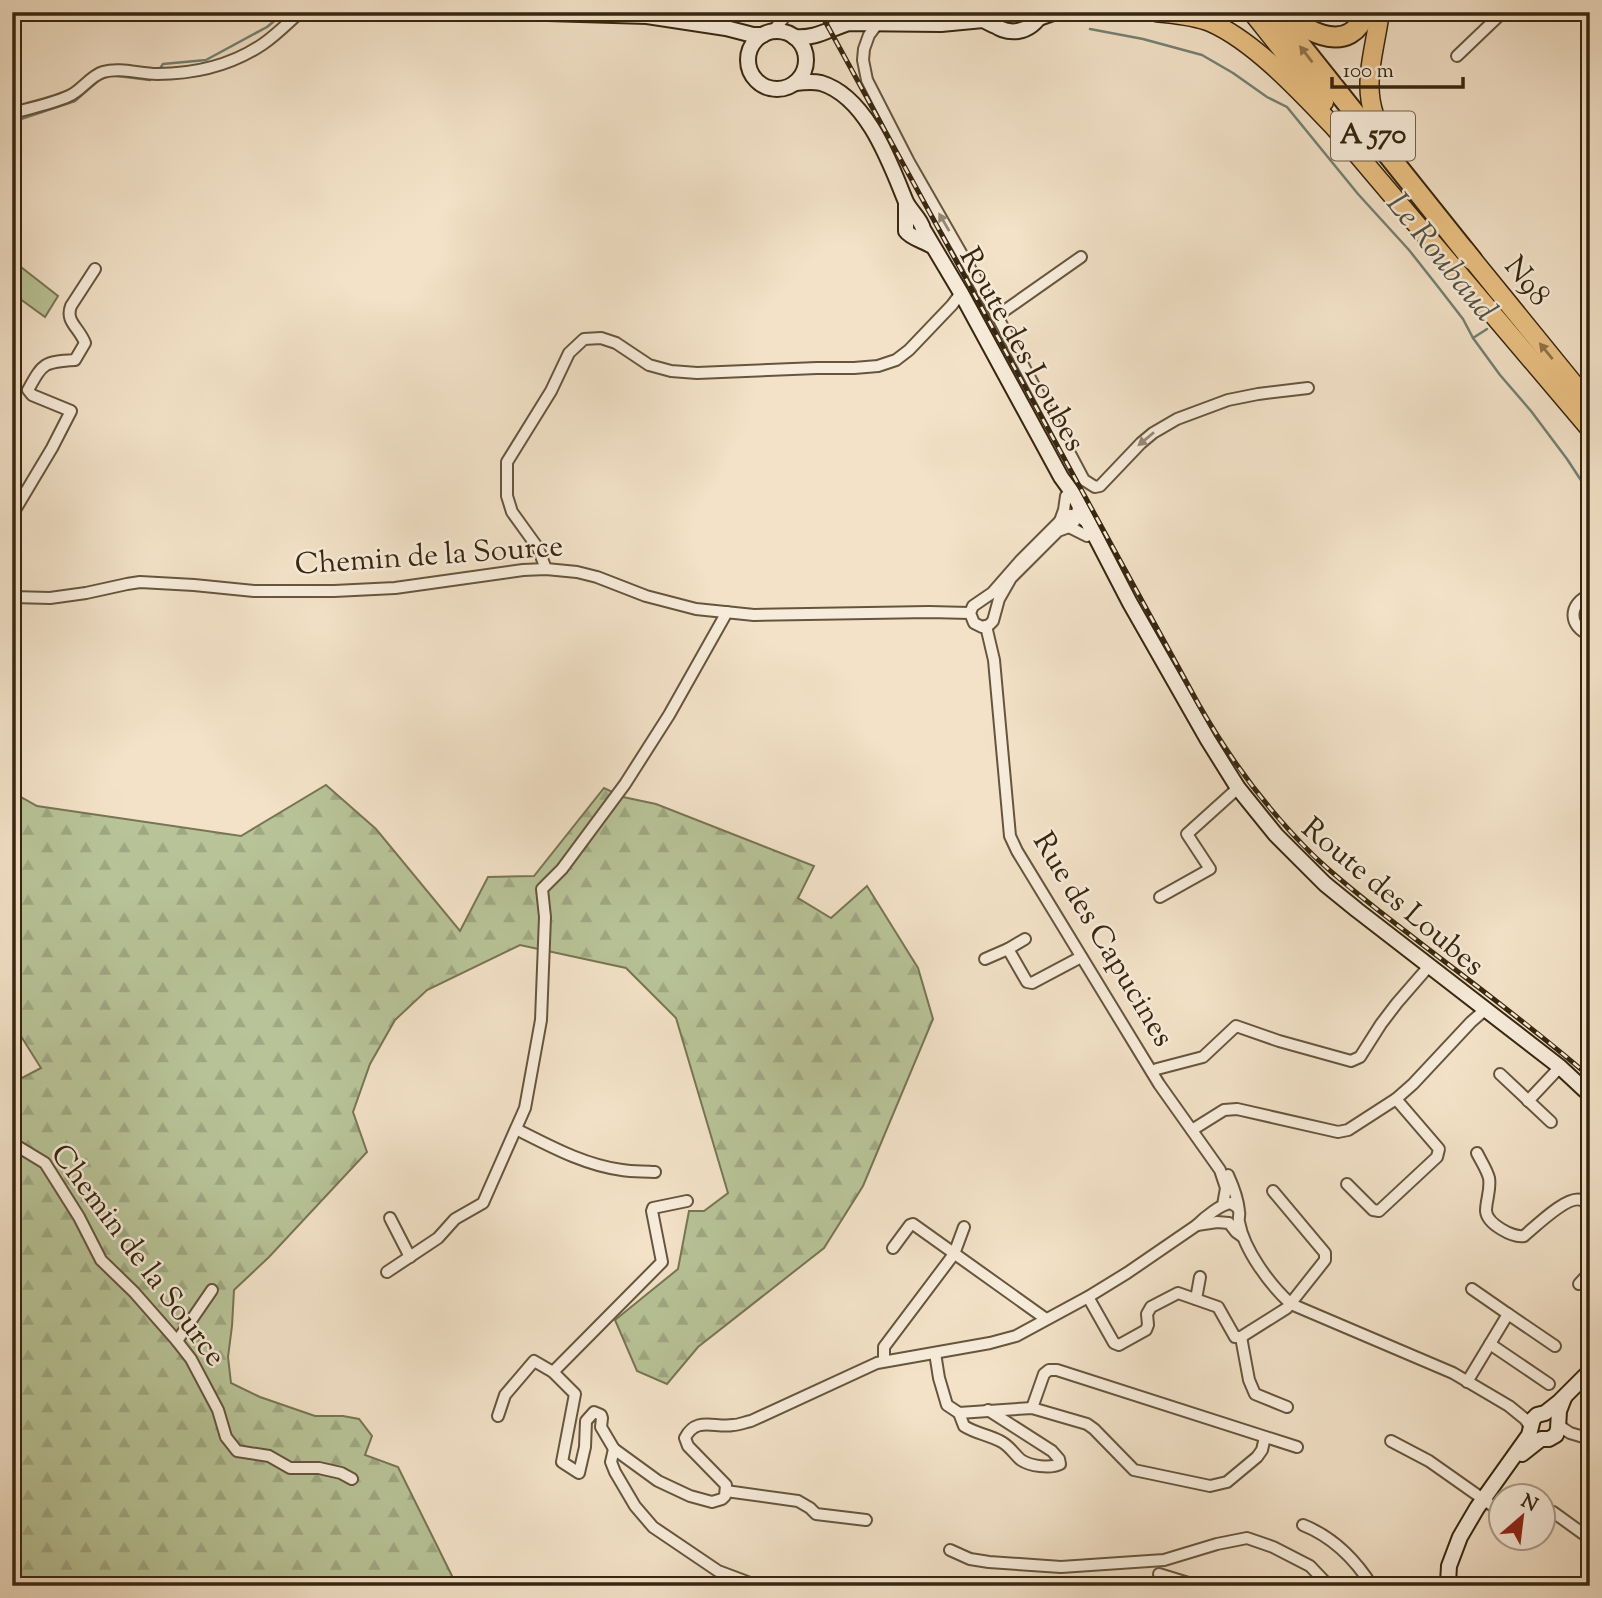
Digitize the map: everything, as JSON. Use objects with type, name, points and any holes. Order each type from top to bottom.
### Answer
[{"type":"highway","points":[[1156,12],[1207,21],[1238,38],[1307,99],[1335,128],[1589,429]]},
{"type":"highway","points":[[1252,12],[1507,330]]},
{"type":"highway","name":"A 570","points":[[1274,12],[1472,260]]},
{"type":"highway","points":[[1285,12],[1304,28],[1329,36],[1349,34],[1362,22],[1366,12]]},
{"type":"highway","name":"N98","points":[[1380,12],[1371,56],[1369,85],[1372,111],[1388,144],[1472,260],[1590,404]]},
{"type":"main road","points":[[514,12],[647,16],[753,35],[778,31],[804,38],[818,36],[849,23],[941,24],[983,20],[1001,30],[1018,32],[1034,25],[1041,15],[1056,12]]},
{"type":"main road","points":[[941,24],[962,12]]},
{"type":"main road","points":[[984,12],[993,25]]},
{"type":"main road","points":[[713,26],[735,36],[745,46],[750,70],[765,86],[780,89],[795,83],[822,83]]},
{"type":"main road","points":[[748,54],[755,41],[768,33]]},
{"type":"main road","points":[[792,36],[802,46],[806,60]]},
{"type":"main road","points":[[795,83],[802,74],[818,36]]},
{"type":"main road","name":"Route des Loubes","points":[[806,60],[810,70],[822,83],[846,97],[861,112],[895,173],[915,227],[934,247],[961,293],[1061,477],[1077,521]]},
{"type":"main road","name":"Route des Loubes","points":[[1061,477],[1077,521],[1130,603],[1177,688],[1238,788],[1276,835],[1325,884],[1560,1067],[1590,1095]]},
{"type":"main road","points":[[1500,1482],[1546,1426],[1565,1397],[1590,1371]]},
{"type":"main road","points":[[1448,1584],[1486,1500]]},
{"type":"street","points":[[12,113],[71,96],[100,73],[111,71],[176,74],[211,67],[265,43],[300,12]]},
{"type":"street","points":[[1457,56],[1503,12]]},
{"type":"street","points":[[768,33],[784,15],[792,36]]},
{"type":"street","points":[[878,23],[869,35],[864,49],[867,80],[1084,481],[1095,488],[1100,486],[1141,443],[1177,419],[1228,400],[1308,388]]},
{"type":"street","points":[[997,316],[1081,257]]},
{"type":"street","points":[[12,515],[71,411],[32,395],[28,390],[40,369],[51,362],[75,360],[85,343],[81,333],[69,319],[69,312],[95,269]]},
{"type":"street","points":[[546,569],[538,548],[512,512],[507,496],[507,462],[551,391],[569,353],[584,339],[601,338],[616,343],[649,365],[671,371],[697,373],[854,369],[896,360],[909,350],[961,293]]},
{"type":"street","points":[[1077,521],[1020,561],[992,593],[973,606],[970,613],[974,623],[986,626],[993,621],[999,599],[1011,579],[1058,531],[1077,521]]},
{"type":"street","name":"Chemin de la Source","points":[[12,597],[50,598],[140,582],[254,591],[395,588],[546,569],[577,572],[696,609],[754,615],[970,613]]},
{"type":"street","points":[[1590,595],[1579,601],[1573,614],[1578,628],[1590,635]]},
{"type":"street","points":[[979,602],[990,604],[995,614]]},
{"type":"street","points":[[387,1272],[438,1238],[454,1219],[483,1203],[525,1108],[541,1020],[545,917],[542,890],[562,869],[625,785],[669,715],[727,612]]},
{"type":"street","name":"Rue des Capucines","points":[[986,626],[994,660],[1010,836],[1152,1072],[1192,1130],[1224,1169],[1232,1185],[1232,1217],[1219,1215],[1226,1188],[1222,1176],[1200,1140]]},
{"type":"street","points":[[1160,897],[1210,869],[1187,834],[1238,788]]},
{"type":"street","points":[[985,959],[1025,939]]},
{"type":"street","points":[[1008,949],[1027,982],[1032,983],[1081,957]]},
{"type":"street","points":[[1152,1072],[1203,1057],[1236,1026],[1351,1061],[1360,1057],[1389,1014],[1430,965]]},
{"type":"street","points":[[1192,1130],[1224,1110],[1237,1109],[1338,1132],[1348,1130],[1396,1099],[1486,1009]]},
{"type":"street","points":[[1528,1101],[1560,1067]]},
{"type":"street","points":[[1500,1074],[1551,1122]]},
{"type":"street","points":[[1347,1184],[1373,1210],[1379,1211],[1437,1157],[1439,1149],[1396,1099]]},
{"type":"street","points":[[516,1129],[553,1148],[592,1163],[623,1171],[655,1172]]},
{"type":"street","name":"Chemin de la Source","points":[[12,1138],[18,1146],[44,1163],[79,1217],[101,1260],[134,1292],[191,1359],[218,1410],[226,1437],[237,1451],[269,1456],[290,1468],[319,1468],[341,1473],[352,1479]]},
{"type":"street","points":[[1477,1153],[1488,1176],[1490,1191],[1486,1213],[1489,1219],[1510,1235],[1524,1236],[1568,1201],[1582,1200],[1590,1207]]},
{"type":"street","points":[[1088,1297],[1114,1342],[1119,1345],[1146,1330],[1147,1314],[1151,1307],[1178,1293],[1218,1307],[1236,1337],[1241,1337],[1287,1308],[1325,1260],[1325,1253],[1273,1191]]},
{"type":"street","points":[[553,1372],[662,1262],[653,1208],[687,1201]]},
{"type":"street","points":[[498,1416],[505,1395],[534,1361],[553,1372],[575,1394],[562,1462],[579,1473],[585,1447],[586,1421],[594,1412],[601,1415],[601,1427],[614,1449],[659,1481],[690,1496],[717,1502],[722,1499],[726,1485],[688,1446],[685,1438],[689,1429],[699,1424],[732,1426],[751,1421],[877,1363],[1016,1336],[1127,1273],[1204,1218],[1231,1203],[1232,1217],[1265,1276],[1291,1304],[1434,1364],[1509,1406],[1525,1419],[1590,1439]]},
{"type":"street","points":[[1197,1225],[1232,1217]]},
{"type":"street","points":[[390,1218],[410,1257]]},
{"type":"street","points":[[893,1248],[910,1225],[914,1224],[1046,1320]]},
{"type":"street","points":[[884,1362],[884,1347],[954,1254],[964,1227]]},
{"type":"street","points":[[1579,1284],[1590,1272]]},
{"type":"street","points":[[1196,1299],[1200,1276]]},
{"type":"street","points":[[1472,1289],[1555,1346]]},
{"type":"street","points":[[177,1341],[212,1290]]},
{"type":"street","points":[[1467,1382],[1508,1314]]},
{"type":"street","points":[[1241,1337],[1249,1380],[1255,1394],[1287,1407]]},
{"type":"street","points":[[1490,1344],[1549,1384]]},
{"type":"street","points":[[934,1353],[947,1405],[959,1413],[964,1426],[1003,1442],[1024,1462],[1046,1466],[1059,1464],[1059,1459],[1052,1451],[988,1410]]},
{"type":"street","points":[[1032,1408],[1044,1374],[1049,1370],[1057,1370],[1297,1447]]},
{"type":"street","points":[[959,1413],[1032,1408],[1087,1424],[1134,1470],[1210,1486],[1227,1482],[1257,1457],[1265,1437]]},
{"type":"street","points":[[1391,1441],[1429,1461],[1486,1500]]},
{"type":"street","points":[[614,1449],[611,1462],[615,1472],[635,1506],[653,1527],[718,1571],[758,1586]]},
{"type":"street","points":[[726,1491],[797,1501],[816,1514],[866,1520]]},
{"type":"street","points":[[1556,1514],[1589,1538]]},
{"type":"street","points":[[1303,1525],[1325,1535],[1340,1547],[1372,1586]]},
{"type":"street","points":[[950,1550],[970,1559],[989,1562],[1061,1567],[1164,1560],[1247,1538],[1273,1547],[1310,1566],[1329,1586]]},
{"type":"street","points":[[1153,1586],[1164,1560]]},
{"type":"street","points":[[1158,1574],[1198,1586]]},
{"type":"green space","points":[[12,260],[58,296],[45,317],[12,293]]},
{"type":"green space","points":[[326,785],[376,829],[460,931],[488,877],[534,876],[604,788],[623,797],[656,804],[814,866],[798,898],[831,918],[867,886],[918,968],[933,1019],[863,1186],[824,1248],[698,1347],[667,1384],[637,1371],[615,1320],[678,1269],[689,1211],[704,1211],[728,1193],[676,1018],[626,968],[520,945],[427,990],[395,1020],[370,1064],[353,1112],[367,1152],[269,1257],[234,1290],[228,1357],[231,1383],[260,1397],[315,1416],[359,1419],[372,1436],[365,1455],[398,1467],[457,1586],[12,1586],[12,1083],[41,1068],[12,1022],[12,792],[37,806],[241,836]]},
{"type":"waterway","points":[[161,67],[163,64],[206,60],[267,27],[285,12]]},
{"type":"waterway","name":"Le Roubaud","points":[[1090,29],[1143,39],[1202,55],[1287,107],[1439,288],[1500,375],[1531,411],[1590,494]]},
{"type":"waterway","points":[[12,122],[75,101],[99,80],[110,75],[150,80]]},
{"type":"waterway","points":[[1473,338],[1487,329]]},
{"type":"railway","points":[[820,12],[1199,705],[1238,766],[1282,822],[1328,869],[1590,1077]]}]
